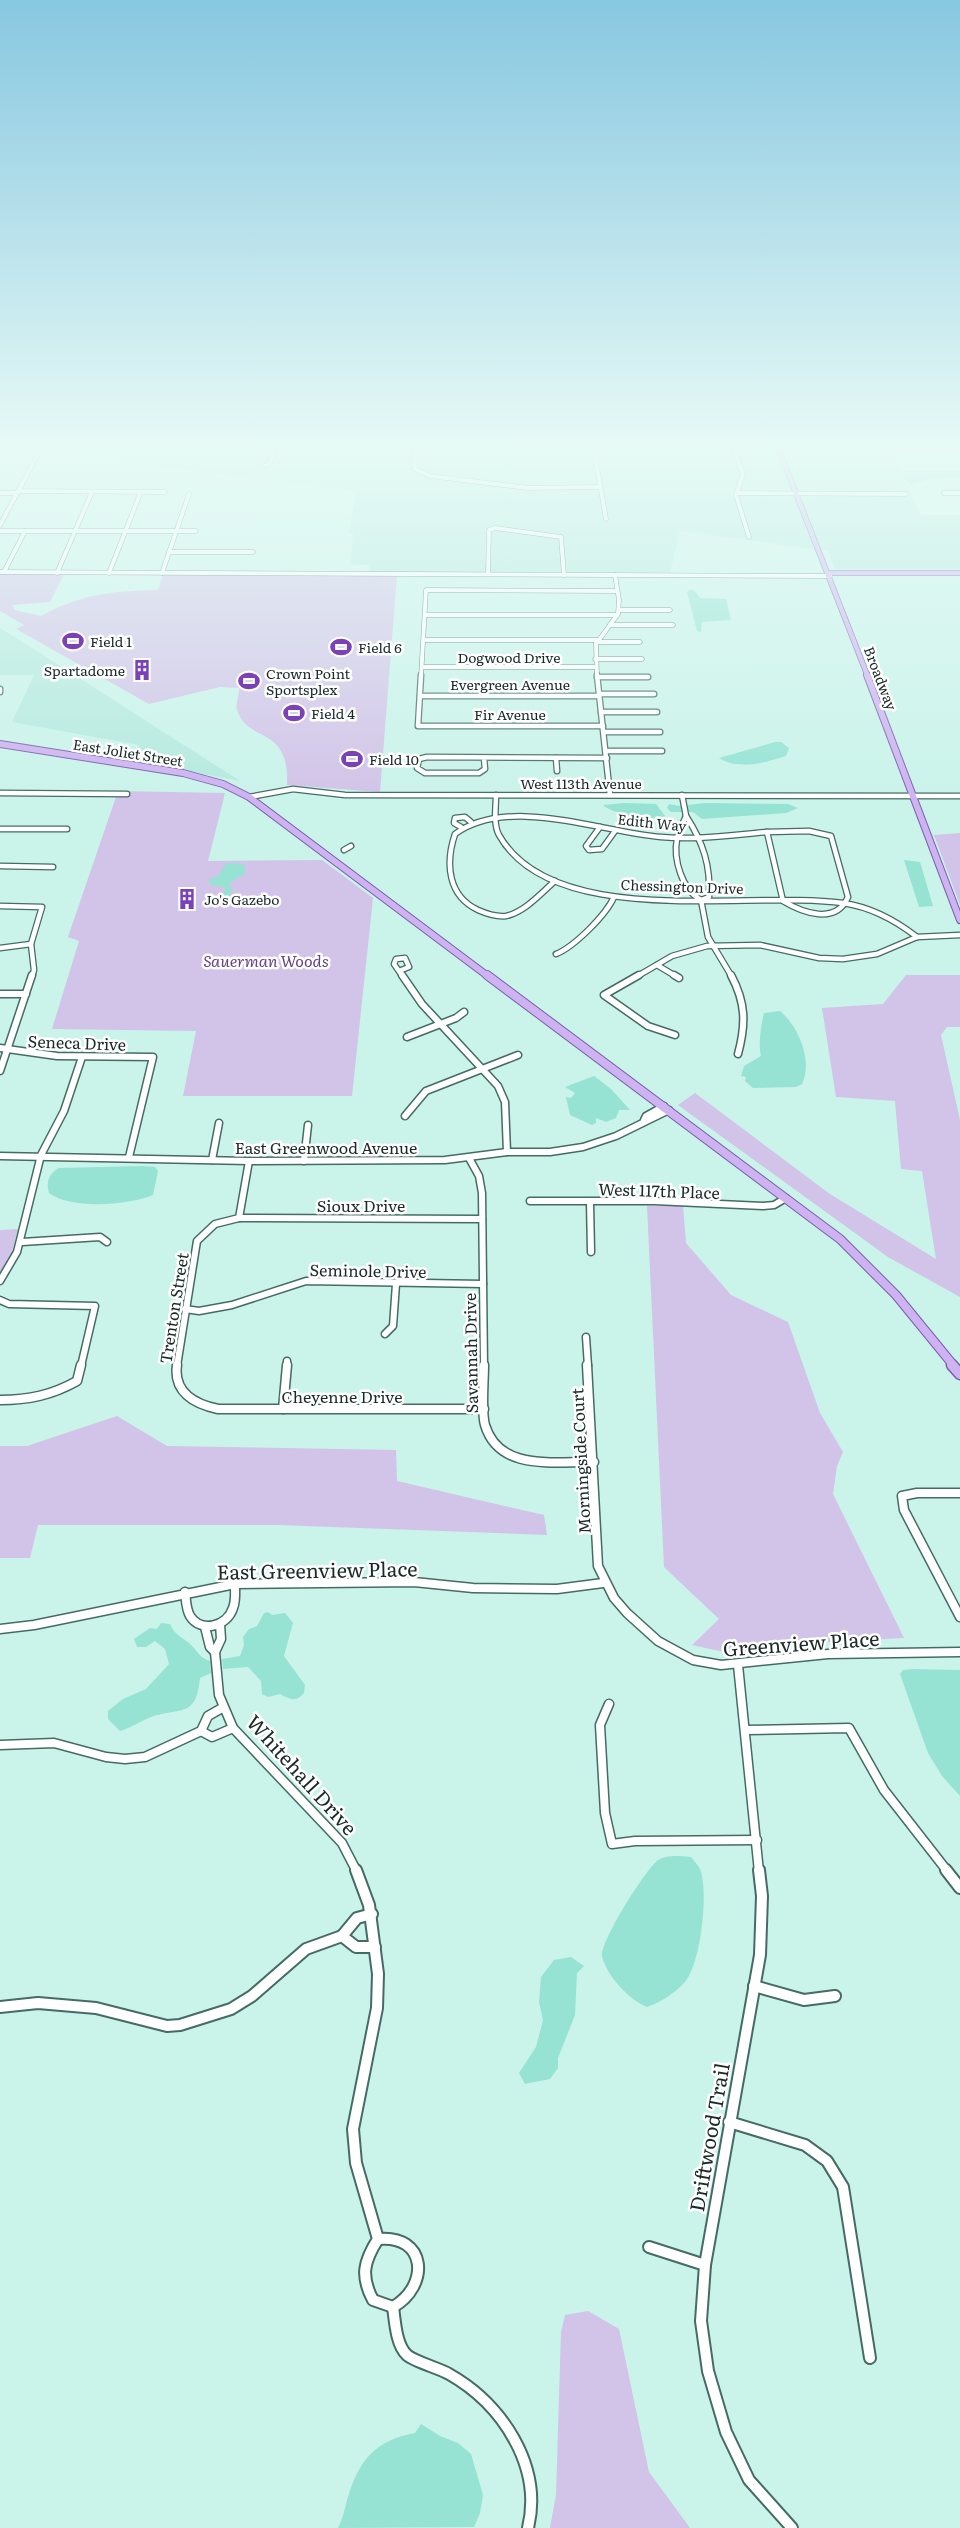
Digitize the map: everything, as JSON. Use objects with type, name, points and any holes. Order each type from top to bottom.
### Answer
[{"type":"main road","name":"Broadway","points":[[824,563],[960,920]]},
{"type":"main road","points":[[829,575],[960,575]]},
{"type":"main road","name":"East Joliet Street","points":[[0,744],[183,773],[223,784],[249,797],[840,1239],[874,1271],[960,1374]]},
{"type":"street","points":[[57,573],[62,563]]},
{"type":"street","points":[[109,573],[113,563]]},
{"type":"street","points":[[162,573],[165,563]]},
{"type":"street","points":[[489,563],[489,574]]},
{"type":"street","points":[[563,563],[564,574]]},
{"type":"street","points":[[2,572],[829,575]]},
{"type":"street","points":[[610,795],[595,659],[596,641],[618,612],[615,575]]},
{"type":"street","points":[[420,696],[426,590],[617,591]]},
{"type":"street","points":[[425,615],[670,610]]},
{"type":"street","points":[[610,625],[673,625]]},
{"type":"street","points":[[424,640],[640,642]]},
{"type":"street","points":[[595,659],[642,659]]},
{"type":"street","name":"Dogwood Drive","points":[[422,667],[596,667]]},
{"type":"street","points":[[597,676],[648,677]]},
{"type":"street","name":"Evergreen Avenue","points":[[420,696],[654,693]]},
{"type":"street","name":"Fir Avenue","points":[[420,696],[418,726],[660,732]]},
{"type":"street","points":[[601,712],[657,712]]},
{"type":"street","points":[[484,758],[485,769],[479,773],[425,773],[417,768],[418,761],[422,758],[484,758],[556,758],[662,751]]},
{"type":"street","points":[[556,758],[557,771]]},
{"type":"street","name":"West 113th Avenue","points":[[249,797],[293,789],[345,795],[960,796]]},
{"type":"street","points":[[0,793],[127,794]]},
{"type":"street","name":"Chessington Drive","points":[[496,795],[498,833],[512,854],[529,868],[555,881],[614,897],[846,904],[882,915],[916,938]]},
{"type":"street","points":[[682,795],[685,815],[678,838],[684,883],[692,896],[701,900],[709,897],[710,883],[700,838],[685,815]]},
{"type":"street","name":"Edith Way","points":[[471,822],[465,817],[455,818],[454,823],[461,827],[471,822],[496,819],[562,820],[615,831],[678,838],[767,832],[819,832],[831,836],[848,897],[846,904]]},
{"type":"street","points":[[461,827],[453,839],[452,885],[459,897],[482,913],[498,917],[510,915],[555,881]]},
{"type":"street","points":[[600,827],[586,846],[588,850],[596,852],[603,850],[615,831]]},
{"type":"street","points":[[0,829],[67,829]]},
{"type":"street","points":[[767,832],[783,901],[800,910],[819,914],[833,913],[846,904]]},
{"type":"street","points":[[344,849],[351,846]]},
{"type":"street","points":[[0,866],[53,867]]},
{"type":"street","points":[[556,954],[573,946],[583,932],[606,914],[614,897]]},
{"type":"street","points":[[701,900],[703,922],[713,945],[739,989],[745,1008],[746,1019],[738,1053]]},
{"type":"street","points":[[0,906],[42,907],[30,944],[34,970],[4,1049],[0,1071]]},
{"type":"street","points":[[675,1035],[648,1026],[604,995],[678,953],[713,945],[760,945],[811,957],[843,959],[877,954],[916,938],[960,935]]},
{"type":"street","points":[[0,948],[30,944]]},
{"type":"street","points":[[657,965],[679,978]]},
{"type":"street","points":[[399,971],[440,1025],[498,1086],[505,1102],[507,1152]]},
{"type":"street","points":[[0,994],[26,994]]},
{"type":"street","points":[[407,1037],[440,1025],[464,1012]]},
{"type":"street","name":"Seneca Drive","points":[[4,1049],[24,1055],[153,1057],[129,1157]]},
{"type":"street","points":[[405,1116],[426,1091],[518,1055]]},
{"type":"street","points":[[0,1281],[13,1266],[22,1242],[29,1197],[40,1157],[61,1119],[82,1057]]},
{"type":"street","name":"East Greenwood Avenue","points":[[0,1156],[249,1161],[469,1158],[507,1152],[550,1152],[583,1147],[616,1136],[667,1108]]},
{"type":"street","points":[[213,1160],[219,1123]]},
{"type":"street","points":[[304,1161],[308,1125]]},
{"type":"street","name":"Savannah Drive","points":[[469,1158],[479,1176],[482,1219],[485,1425],[492,1440],[502,1452],[517,1460],[594,1462]]},
{"type":"street","points":[[239,1218],[249,1161]]},
{"type":"street","name":"West 117th Place","points":[[530,1202],[763,1206],[774,1205],[786,1197]]},
{"type":"street","points":[[590,1202],[591,1252]]},
{"type":"street","name":"Sioux Drive","points":[[239,1218],[482,1219]]},
{"type":"street","name":"Trenton Street","points":[[200,1405],[179,1389],[177,1373],[197,1241],[219,1221],[239,1218]]},
{"type":"street","points":[[22,1242],[100,1237],[107,1242]]},
{"type":"street","name":"Seminole Drive","points":[[185,1309],[199,1311],[232,1305],[306,1281],[483,1284]]},
{"type":"street","points":[[386,1334],[393,1326],[396,1284]]},
{"type":"street","points":[[0,1300],[9,1304],[95,1306],[77,1381],[57,1392],[34,1400],[0,1400]]},
{"type":"street","name":"Morningside Court","points":[[586,1337],[598,1566],[603,1583]]},
{"type":"street","points":[[283,1409],[287,1361]]},
{"type":"street","name":"Cheyenne Drive","points":[[200,1405],[218,1409],[484,1409]]},
{"type":"street","points":[[960,1493],[917,1493],[902,1496],[904,1510],[960,1617]]},
{"type":"street","name":"East Greenview Place","points":[[0,1629],[34,1625],[185,1592],[235,1584],[414,1582],[472,1588],[557,1589],[603,1583]]},
{"type":"street","name":"Greenview Place","points":[[603,1583],[613,1599],[667,1648],[687,1659],[710,1664],[738,1665],[812,1654],[960,1652]]},
{"type":"street","name":"Whitehall Drive","points":[[215,1652],[220,1645],[219,1624],[232,1611],[235,1584]]},
{"type":"street","name":"Whitehall Drive","points":[[185,1592],[186,1605],[192,1619],[205,1627],[210,1647],[215,1652],[222,1708],[233,1728],[342,1843],[364,1886],[372,1914],[377,2008],[353,2129],[356,2163],[378,2239]]},
{"type":"street","points":[[205,1627],[219,1624]]},
{"type":"street","name":"Driftwood Trail","points":[[738,1665],[762,1896],[760,1955],[705,2265],[701,2321],[708,2372],[726,2432],[749,2480],[792,2528]]},
{"type":"street","points":[[609,1704],[600,1725],[605,1813],[612,1844],[635,1841],[757,1840]]},
{"type":"street","points":[[201,1731],[208,1715],[222,1708]]},
{"type":"street","points":[[201,1731],[212,1737],[233,1728]]},
{"type":"street","points":[[746,1730],[849,1728],[884,1790],[960,1888]]},
{"type":"street","points":[[0,1745],[54,1743],[106,1757],[125,1759],[145,1757],[201,1731]]},
{"type":"street","points":[[0,2007],[38,2003],[96,2008],[167,2026],[180,2025],[231,2009],[252,1996],[306,1949],[342,1936],[357,1918],[372,1914]]},
{"type":"street","points":[[342,1936],[348,1944],[356,1948],[375,1947]]},
{"type":"street","points":[[754,1986],[808,2002],[822,2001],[834,1996]]},
{"type":"street","points":[[729,2122],[805,2145],[827,2161],[843,2187],[870,2358]]},
{"type":"street","points":[[392,2238],[405,2242],[413,2250],[418,2263],[418,2281],[410,2296],[393,2307],[373,2300],[363,2283],[365,2259],[378,2239],[392,2238]]},
{"type":"street","points":[[649,2247],[705,2265]]},
{"type":"street","points":[[393,2307],[397,2332],[407,2355],[442,2369],[469,2386],[500,2413],[520,2447],[530,2486],[528,2528]]},
{"type":"shaded area","points":[[672,563],[670,572],[369,572],[369,565],[351,564]]},
{"type":"shaded area","points":[[833,563],[960,563],[960,569],[835,569]]},
{"type":"shaded area","points":[[694,590],[700,598],[726,599],[731,620],[702,622],[701,632],[697,631],[687,592]]},
{"type":"shaded area","points":[[0,628],[240,781],[128,760],[139,745],[12,722],[34,675],[0,675]]},
{"type":"shaded area","points":[[781,742],[789,748],[786,756],[761,763],[743,764],[726,762],[719,758]]},
{"type":"shaded area","points":[[705,803],[788,804],[798,808],[786,813],[702,819],[693,812],[671,812],[667,808],[669,804],[679,806]]},
{"type":"shaded area","points":[[656,804],[665,816],[651,818],[633,816],[615,812],[603,805]]},
{"type":"shaded area","points":[[904,860],[920,862],[933,906],[919,907]]},
{"type":"shaded area","points":[[226,864],[244,865],[246,873],[229,883],[232,889],[229,898],[222,900],[225,887],[211,885],[208,880],[218,876]]},
{"type":"shaded area","points":[[780,1011],[793,1026],[802,1045],[806,1065],[802,1084],[796,1087],[753,1088],[745,1081],[746,1077],[741,1076],[744,1066],[761,1056],[760,1040],[764,1013]]},
{"type":"shaded area","points":[[594,1076],[611,1089],[630,1110],[619,1110],[616,1118],[606,1122],[596,1118],[596,1123],[592,1125],[570,1115],[566,1097],[571,1098],[575,1093],[565,1087]]},
{"type":"shaded area","points":[[155,1167],[158,1171],[153,1195],[115,1203],[85,1204],[71,1202],[49,1193],[49,1179],[52,1173],[59,1168]]},
{"type":"shaded area","points":[[268,1612],[272,1615],[285,1613],[293,1623],[284,1656],[305,1685],[304,1693],[295,1699],[289,1699],[280,1694],[268,1697],[262,1694],[261,1681],[248,1667],[223,1669],[222,1659],[240,1656],[244,1645],[243,1637],[249,1629],[257,1626],[264,1613]]},
{"type":"shaded area","points":[[161,1623],[170,1624],[177,1634],[201,1656],[210,1661],[211,1673],[200,1678],[195,1700],[186,1709],[151,1717],[120,1731],[108,1719],[108,1711],[123,1699],[146,1689],[169,1664],[165,1649],[155,1641],[146,1647],[137,1647],[134,1639],[150,1628],[157,1629]]},
{"type":"shaded area","points":[[903,1670],[960,1670],[960,1796],[942,1776],[928,1753],[900,1674]]},
{"type":"shaded area","points":[[691,1857],[700,1869],[703,1879],[702,1927],[699,1944],[691,1973],[685,1982],[667,1997],[647,2007],[633,1999],[613,1979],[604,1963],[603,1948],[624,1906],[652,1866],[663,1858]]},
{"type":"shaded area","points":[[571,1957],[584,1966],[577,1973],[575,2015],[558,2058],[558,2068],[550,2079],[525,2084],[519,2073],[536,2047],[543,2020],[539,2002],[541,1977],[554,1960]]},
{"type":"shaded area","points":[[421,2424],[440,2436],[458,2443],[471,2454],[483,2495],[480,2513],[474,2527],[338,2528],[352,2484],[364,2462],[371,2454],[390,2441],[415,2433]]},
{"type":"green space","name":"Crown Point Sportsplex","points":[[0,574],[64,574],[50,602],[13,605],[14,610],[41,616],[84,598],[126,591],[158,590],[163,575],[397,575],[380,792],[287,785],[286,766],[282,753],[275,744],[242,721],[237,710],[239,688],[220,687],[149,704],[16,629],[24,625],[0,611]]},
{"type":"green space","name":"Sauerman Woods","points":[[118,791],[225,793],[208,861],[322,860],[373,898],[352,1096],[183,1096],[196,1031],[52,1029],[79,941],[68,937]]},
{"type":"green space","points":[[960,833],[960,905],[934,835]]},
{"type":"green space","points":[[906,975],[960,975],[960,1027],[947,1027],[941,1035],[960,1120],[960,1297],[888,1257],[678,1105],[695,1093],[830,1194],[936,1259],[922,1171],[901,1169],[895,1101],[836,1097],[822,1008],[883,1004]]},
{"type":"green space","points":[[647,1206],[683,1206],[686,1243],[731,1295],[788,1322],[820,1413],[843,1452],[837,1466],[833,1494],[904,1638],[774,1645],[738,1655],[692,1645],[719,1619],[664,1567]]},
{"type":"green space","points":[[18,1229],[10,1261],[0,1275],[0,1230]]},
{"type":"green space","points":[[117,1416],[167,1446],[396,1450],[397,1481],[544,1515],[547,1535],[278,1525],[38,1525],[30,1558],[0,1558],[0,1446],[27,1446]]},
{"type":"green space","points":[[588,2311],[619,2329],[649,2472],[690,2528],[550,2528],[556,2495],[561,2332],[565,2315]]},
{"type":"place","name":"Field 1","points":[[73,641]]},
{"type":"place","name":"Field 6","points":[[341,647]]},
{"type":"place","name":"Spartadome","points":[[142,670]]},
{"type":"place","name":"Crown Point Sportsplex","points":[[249,681]]},
{"type":"place","name":"Field 4","points":[[294,713]]},
{"type":"place","name":"Field 10","points":[[352,759]]},
{"type":"place","name":"Jo's Gazebo","points":[[187,899]]}]
